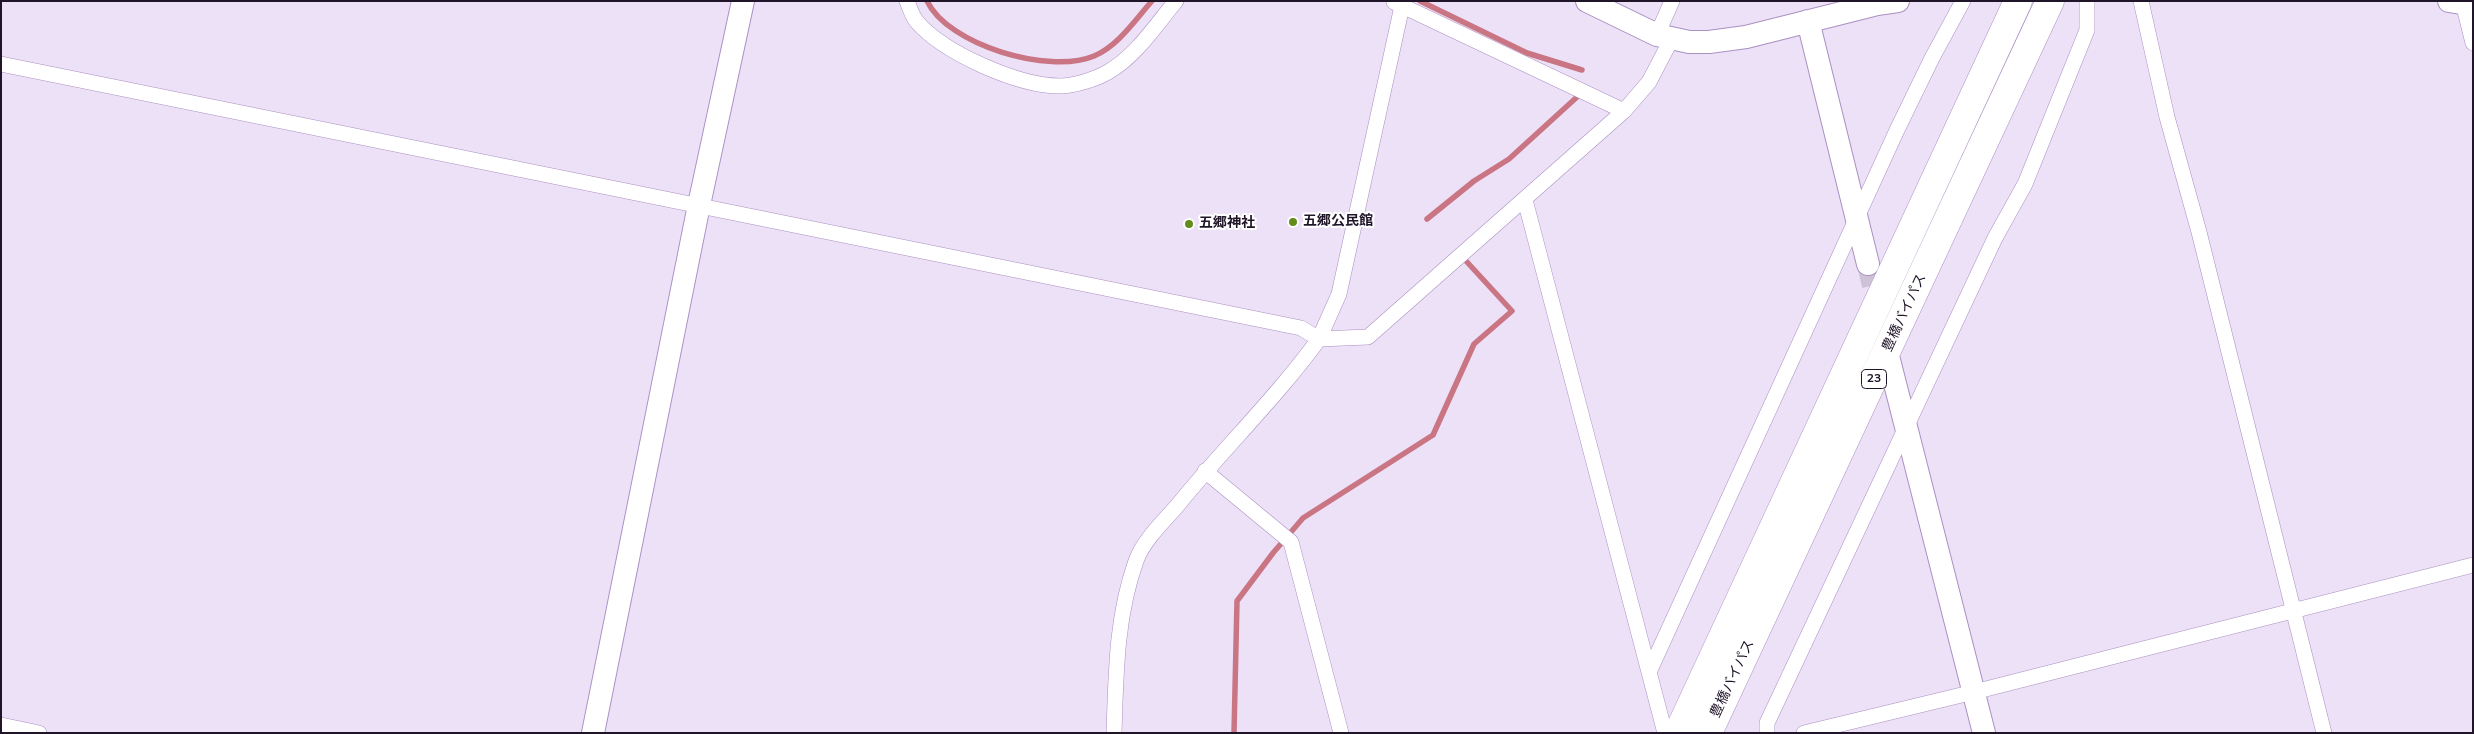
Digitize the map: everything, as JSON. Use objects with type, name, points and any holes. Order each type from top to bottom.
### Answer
[{"type":"highway","name":"豊橋バイパス","points":[[1708,732],[2050,1]]},
{"type":"highway","name":"豊橋バイパス","points":[[1682,723],[2014,9]]},
{"type":"street","points":[[593,733],[699,205],[743,1]]},
{"type":"street","points":[[908,1],[916,20],[935,39],[964,57],[1019,78],[1062,86],[1108,72],[1126,59],[1176,1]]},
{"type":"street","points":[[1587,1],[1664,37],[1709,42],[1746,37],[1898,1]]},
{"type":"street","points":[[1650,670],[1932,58],[1963,1]]},
{"type":"street","points":[[1767,733],[1767,723],[1813,629],[1906,424],[1995,238],[2025,184],[2087,30],[2087,1]]},
{"type":"street","points":[[2141,1],[2167,117],[2201,242],[2324,733]]},
{"type":"street","points":[[1,64],[1301,328],[1320,340],[1368,337],[1624,111],[1649,82],[1664,37],[1671,3]]},
{"type":"street","points":[[2462,3],[2473,43]]},
{"type":"street","points":[[1114,733],[1117,640],[1121,615],[1137,559],[1205,471],[1320,340],[1339,294],[1397,4],[1624,111]]},
{"type":"street","points":[[1808,21],[1868,264]]},
{"type":"street","points":[[1525,200],[1665,733]]},
{"type":"street","points":[[1889,360],[1984,733]]},
{"type":"street","points":[[1205,471],[1286,538],[1341,733]]},
{"type":"street","points":[[1804,733],[1974,692],[2473,565]]},
{"type":"street","points":[[1,725],[39,733]]},
{"type":"waterway","points":[[927,1],[938,17],[956,31],[977,43],[1027,59],[1052,62],[1075,61],[1103,52],[1126,32],[1152,1]]},
{"type":"waterway","points":[[1420,1],[1527,53],[1582,70]]},
{"type":"waterway","points":[[1427,219],[1474,181],[1509,159],[1577,97]]},
{"type":"waterway","points":[[1234,733],[1237,601],[1273,553],[1303,518],[1433,435],[1474,344],[1512,311],[1467,262]]},
{"type":"tunnel","points":[[1868,264],[1879,312]]},
{"type":"place","name":"五郷公民館","points":[[1293,222]]},
{"type":"place","name":"五郷神社","points":[[1189,224]]}]
